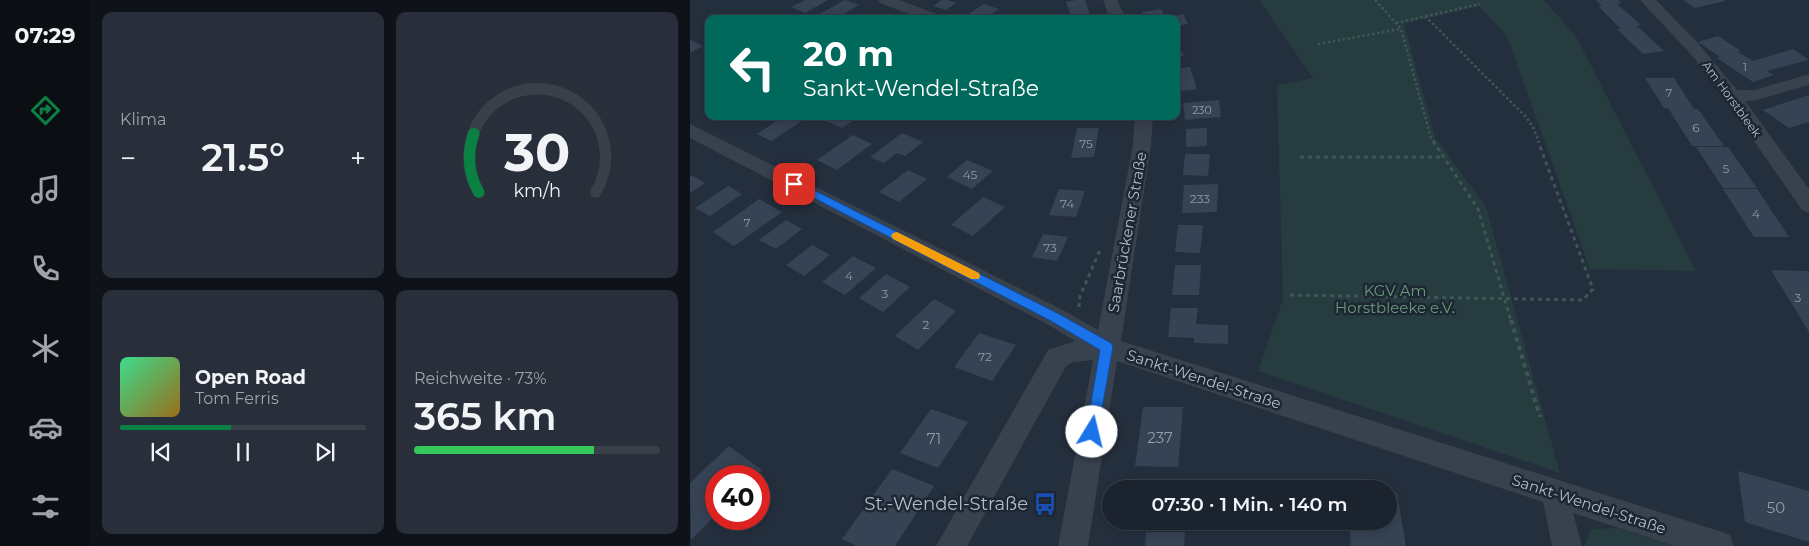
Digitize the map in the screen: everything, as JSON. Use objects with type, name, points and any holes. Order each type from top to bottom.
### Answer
[{"type":"street","points":[[885,0],[926,15]]},
{"type":"street","points":[[1110,0],[1116,15]]},
{"type":"street","name":"Am Horstbleek","points":[[1647,0],[1693,45],[1732,96],[1809,205]]},
{"type":"street","points":[[1732,96],[1756,95],[1809,79]]},
{"type":"street","name":"Saarbrückener Straße","points":[[1073,546],[1142,145],[1144,120]]},
{"type":"street","name":"Sankt-Wendel-Straße","points":[[690,130],[1055,317],[1107,347],[1719,546]]},
{"type":"street","points":[[950,546],[1057,358],[1071,352],[1107,347]]},
{"type":"street","points":[[1556,493],[1559,516],[1567,546]]},
{"type":"path","points":[[1375,0],[1401,29],[1431,138],[1478,209],[1540,417]]},
{"type":"path","points":[[1396,23],[1480,4]]},
{"type":"path","points":[[1290,295],[1583,300],[1593,289],[1533,127],[1526,117],[1426,16]]},
{"type":"path","points":[[1318,44],[1401,29]]},
{"type":"path","points":[[1300,157],[1443,157]]},
{"type":"green space","name":"KGV Am Horstbleeke e.V.","points":[[1259,0],[1544,0],[1577,38],[1696,271],[1590,269],[1507,36],[1479,6],[1404,24],[1435,137],[1486,207],[1560,473],[1258,371],[1283,299],[1277,85],[1313,78]]},
{"type":"green space","points":[[1617,528],[1672,546],[1584,546],[1592,529]]},
{"type":"building","points":[[805,0],[828,0],[805,13],[791,7]]},
{"type":"building","points":[[845,0],[859,5],[842,15],[818,15]]},
{"type":"building","points":[[942,0],[956,3],[946,10],[933,6]]},
{"type":"building","points":[[1085,0],[1090,15],[1071,15],[1066,2]]},
{"type":"building","points":[[1596,0],[1618,0],[1621,3],[1617,4],[1641,25],[1637,26],[1664,51],[1643,54],[1617,29],[1621,29],[1598,6],[1602,6]]},
{"type":"building","points":[[1683,0],[1725,0],[1725,1],[1695,8]]},
{"type":"building","points":[[984,4],[999,9],[990,15],[967,15]]},
{"type":"building","points":[[1161,9],[1164,15],[1143,15],[1142,12]]},
{"type":"building","points":[[1183,14],[1188,24],[1180,25],[1179,15]]},
{"type":"building","points":[[1718,36],[1753,61],[1793,49],[1809,60],[1767,71],[1774,75],[1753,82],[1717,58],[1720,57],[1698,42]]},
{"type":"building","points":[[690,40],[703,46],[690,53]]},
{"type":"building","points":[[1180,48],[1184,56],[1180,56]]},
{"type":"building","points":[[1190,67],[1197,89],[1180,91],[1180,68]]},
{"type":"building","points":[[1645,78],[1674,78],[1694,109],[1698,109],[1724,146],[1692,146],[1668,108],[1664,108]]},
{"type":"building","points":[[1809,95],[1809,122],[1789,128],[1763,110]]},
{"type":"building","points":[[1219,100],[1221,117],[1185,120],[1183,103]]},
{"type":"building","points":[[778,120],[803,120],[771,141],[757,134]]},
{"type":"building","points":[[824,120],[854,120],[842,128]]},
{"type":"building","points":[[1077,128],[1099,128],[1094,157],[1071,158]]},
{"type":"building","points":[[1207,128],[1207,146],[1186,147],[1186,129]]},
{"type":"building","points":[[902,133],[923,142],[905,156],[897,153],[884,163],[870,157]]},
{"type":"building","points":[[853,135],[872,144],[837,170],[817,160]]},
{"type":"building","points":[[1696,147],[1728,147],[1757,188],[1723,188]]},
{"type":"building","points":[[1185,154],[1210,154],[1208,176],[1183,175]]},
{"type":"building","points":[[967,160],[993,171],[972,189],[947,177]]},
{"type":"building","points":[[908,170],[927,179],[899,202],[879,192]]},
{"type":"building","points":[[690,176],[705,183],[690,193]]},
{"type":"building","points":[[1218,184],[1217,212],[1182,213],[1184,185]]},
{"type":"building","points":[[728,186],[742,194],[710,216],[695,208]]},
{"type":"building","points":[[1059,189],[1085,191],[1076,217],[1049,215]]},
{"type":"building","points":[[1723,189],[1757,189],[1789,237],[1754,237]]},
{"type":"building","points":[[983,197],[1005,207],[973,236],[951,225]]},
{"type":"building","points":[[759,199],[782,212],[734,246],[713,232]]},
{"type":"building","points":[[786,220],[802,229],[776,249],[759,240]]},
{"type":"building","points":[[1178,225],[1203,225],[1200,253],[1175,252]]},
{"type":"building","points":[[1043,234],[1068,237],[1057,261],[1032,257]]},
{"type":"building","points":[[812,245],[830,255],[804,276],[786,265]]},
{"type":"building","points":[[853,256],[876,268],[845,295],[822,282]]},
{"type":"building","points":[[1175,265],[1201,265],[1199,295],[1172,295]]},
{"type":"building","points":[[1771,270],[1809,271],[1809,332],[1803,322]]},
{"type":"building","points":[[886,274],[910,287],[883,312],[859,298]]},
{"type":"building","points":[[934,299],[956,311],[918,350],[895,336]]},
{"type":"building","points":[[1171,308],[1198,308],[1196,324],[1228,325],[1228,344],[1194,343],[1194,338],[1168,337]]},
{"type":"building","points":[[979,333],[1016,345],[992,381],[954,367]]},
{"type":"building","points":[[1143,407],[1183,407],[1178,467],[1135,466]]},
{"type":"building","points":[[931,409],[968,422],[938,468],[900,453]]},
{"type":"building","points":[[729,446],[755,465],[709,465]]},
{"type":"building","points":[[705,469],[705,526],[691,540],[690,483]]},
{"type":"building","points":[[892,469],[934,486],[895,546],[857,546],[842,539]]},
{"type":"building","points":[[1738,471],[1809,491],[1809,542],[1745,522]]},
{"type":"building","points":[[1397,493],[1406,546],[1351,546],[1350,530],[1397,530]]},
{"type":"building","points":[[1146,532],[1185,532],[1184,546],[1145,546]]},
{"type":"slow traffic","points":[[897,236],[975,276]]},
{"type":"place","name":"St.-Wendel-Straße","points":[[1045,504]]},
{"type":"route","points":[[794,184],[1055,317],[1107,347],[1092,432]]}]
